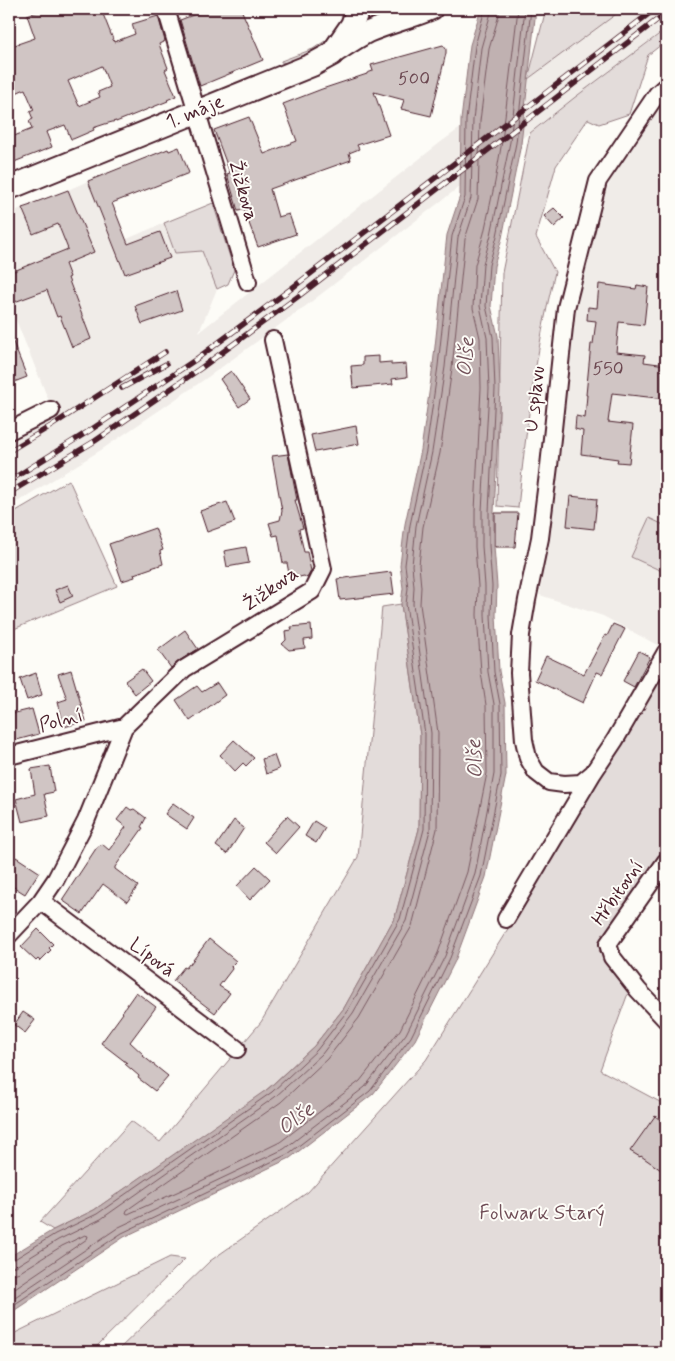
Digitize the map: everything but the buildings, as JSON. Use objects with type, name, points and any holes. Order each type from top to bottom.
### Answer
[{"type":"main road","name":"1. máje","points":[[9,188],[312,65],[332,54],[352,26],[358,9]]},
{"type":"street","name":"Žižkova","points":[[166,9],[248,282]]},
{"type":"street","points":[[332,54],[366,33],[432,9]]},
{"type":"street","name":"U splavu","points":[[593,772],[581,783],[564,784],[549,782],[536,772],[528,758],[524,740],[520,673],[521,635],[540,538],[566,308],[598,181],[657,94],[666,86]]},
{"type":"street","name":"Žižkova","points":[[124,727],[184,669],[312,591],[323,569],[273,340]]},
{"type":"street","points":[[9,431],[51,410]]},
{"type":"street","points":[[506,919],[666,652]]},
{"type":"street","points":[[9,936],[41,901],[56,879],[86,821],[124,727]]},
{"type":"street","name":"Polní","points":[[9,756],[124,727]]},
{"type":"street","name":"Hřbitovní","points":[[666,861],[608,944],[612,957],[638,990],[666,1020]]},
{"type":"street","name":"Lípová","points":[[41,901],[237,1049]]},
{"type":"shaded area","points":[[623,9],[666,9],[666,28],[307,305],[208,377],[101,450],[9,507],[9,437],[53,411],[9,303],[9,213],[22,208],[33,234],[57,224],[62,235],[70,232],[83,226],[68,190],[88,181],[113,245],[164,223],[175,253],[202,251],[217,289],[199,332],[441,142]]},
{"type":"shaded area","points":[[666,92],[666,636],[661,647],[603,616],[540,595],[569,331],[597,212],[626,146]]},
{"type":"green space","points":[[546,9],[623,9],[528,79]]},
{"type":"green space","points":[[666,29],[666,41],[648,55],[629,114],[599,124],[588,119],[556,166],[536,237],[555,272],[542,330],[532,389],[518,508],[497,506],[502,273],[530,133]]},
{"type":"green space","points":[[331,37],[321,47],[302,59],[288,63],[281,62],[313,49]]},
{"type":"green space","points":[[213,203],[234,270],[228,284],[217,289],[202,251],[175,253],[164,223]]},
{"type":"green space","points":[[69,480],[117,586],[9,631],[9,515]]},
{"type":"green space","points":[[649,518],[666,526],[666,573],[631,557]]},
{"type":"green space","points":[[401,604],[420,735],[419,829],[395,917],[344,1008],[314,1046],[262,1094],[94,1210],[53,1230],[40,1222],[131,1121],[160,1142],[261,1022],[358,857],[382,607]]},
{"type":"green space","name":"Folwark Starý","points":[[666,661],[666,853],[599,951],[634,987],[627,996],[600,1070],[660,1102],[666,1110],[666,1352],[116,1352],[210,1261],[308,1192],[426,1060],[514,919]]},
{"type":"green space","points":[[170,1257],[185,1259],[91,1352],[9,1352],[9,1336]]},
{"type":"water","name":"Olše","points":[[481,9],[536,9],[521,144],[502,238],[494,266],[491,306],[498,336],[500,389],[494,546],[499,671],[505,703],[506,775],[486,877],[455,961],[415,1040],[373,1094],[290,1158],[124,1237],[9,1314],[9,1257],[53,1230],[94,1210],[269,1088],[314,1046],[344,1008],[395,917],[419,829],[420,735],[401,604],[403,588],[400,565],[405,524],[421,450],[433,365],[447,235],[460,196],[461,120],[470,45]]},
{"type":"railway","points":[[9,481],[89,431],[195,360],[292,288],[655,9]]},
{"type":"railway","points":[[9,493],[95,441],[201,368],[300,295],[666,13]]},
{"type":"railway","points":[[9,451],[165,352]]},
{"type":"railway","points":[[122,388],[166,364]]}]
